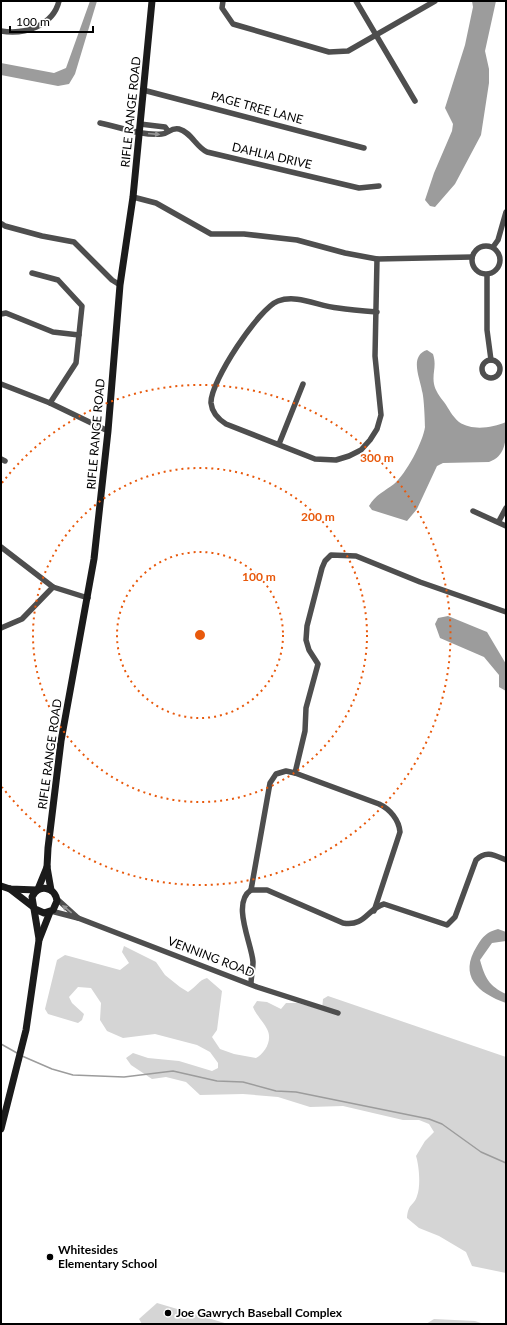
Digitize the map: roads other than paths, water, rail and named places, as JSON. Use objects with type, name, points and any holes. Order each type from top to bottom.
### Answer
[{"type":"main road","name":"RIFLE RANGE ROAD","points":[[38,890],[47,866],[61,741],[94,559],[108,431],[120,285],[133,197],[152,1]]},
{"type":"main road","name":"RIFLE RANGE ROAD","points":[[47,866],[51,890]]},
{"type":"main road","points":[[1,886],[10,889],[38,890],[45,888],[51,890],[57,900],[55,907],[50,912],[39,940],[26,1030],[1,1129]]},
{"type":"main road","points":[[10,889],[33,908],[42,913],[50,912]]},
{"type":"main road","points":[[38,890],[32,897],[39,940]]},
{"type":"street","points":[[1,31],[15,34],[47,22],[59,1]]},
{"type":"street","points":[[223,1],[222,8],[233,24],[330,52],[348,51],[435,1]]},
{"type":"street","points":[[356,1],[415,100]]},
{"type":"street","name":"PAGE TREE LANE","points":[[143,90],[364,148]]},
{"type":"street","name":"DAHLIA DRIVE","points":[[100,123],[139,132],[164,134],[174,129],[184,131],[202,150],[207,152],[359,188],[379,186]]},
{"type":"street","name":"DAHLIA DRIVE","points":[[140,124],[165,127],[168,131]]},
{"type":"street","points":[[133,197],[156,203],[211,234],[244,234],[297,240],[345,253],[377,258],[472,257]]},
{"type":"street","points":[[493,247],[498,240],[506,212]]},
{"type":"street","points":[[2,224],[42,236],[74,242],[112,280],[120,285]]},
{"type":"street","points":[[484,246],[493,247],[500,254],[503,265],[496,271],[486,275],[476,271],[472,262],[472,257],[479,248],[484,246]]},
{"type":"street","points":[[377,258],[377,312],[375,356],[381,415],[377,429],[361,450],[350,456],[336,460],[315,459],[220,420],[214,414],[211,403],[212,393],[228,361],[248,330],[268,307],[276,302],[289,298],[336,308],[377,312]]},
{"type":"street","points":[[32,273],[58,280],[82,306],[76,363],[50,403]]},
{"type":"street","points":[[486,275],[487,330],[491,360]]},
{"type":"street","points":[[1,314],[6,313],[54,332],[79,335]]},
{"type":"street","points":[[1,384],[50,403],[108,431]]},
{"type":"street","points":[[279,444],[303,384]]},
{"type":"street","points":[[499,521],[506,508]]},
{"type":"street","points":[[473,511],[499,521],[506,526]]},
{"type":"street","points":[[1,547],[53,587],[88,598]]},
{"type":"street","points":[[295,773],[305,731],[306,708],[318,664],[306,646],[307,626],[322,568],[325,561],[331,555],[356,556],[420,582],[506,612]]},
{"type":"street","points":[[1,628],[22,619],[53,587]]},
{"type":"street","points":[[251,984],[253,962],[242,912],[245,898],[251,890],[270,783],[274,776],[279,773],[286,771],[295,773],[379,804],[389,810],[393,815],[400,832],[374,911]]},
{"type":"street","points":[[251,890],[267,890],[343,923],[358,922],[380,905],[387,904],[441,924],[449,925],[456,918],[476,860],[483,854],[489,853],[506,860]]},
{"type":"street","name":"VENNING ROAD","points":[[57,900],[78,918]]},
{"type":"street","name":"VENNING ROAD","points":[[50,912],[78,918],[251,984],[338,1013]]},
{"type":"waterway","points":[[1,1044],[17,1053]]},
{"type":"waterway","points":[[22,1056],[52,1069],[73,1075],[124,1077],[173,1071],[217,1081],[243,1082],[276,1091],[296,1092],[429,1119],[442,1124],[481,1152],[506,1163]]},
{"type":"place","name":"Whitesides Elementary School","points":[[50,1257]]},
{"type":"place","name":"Joe Gawrych Baseball Complex","points":[[168,1313]]}]
